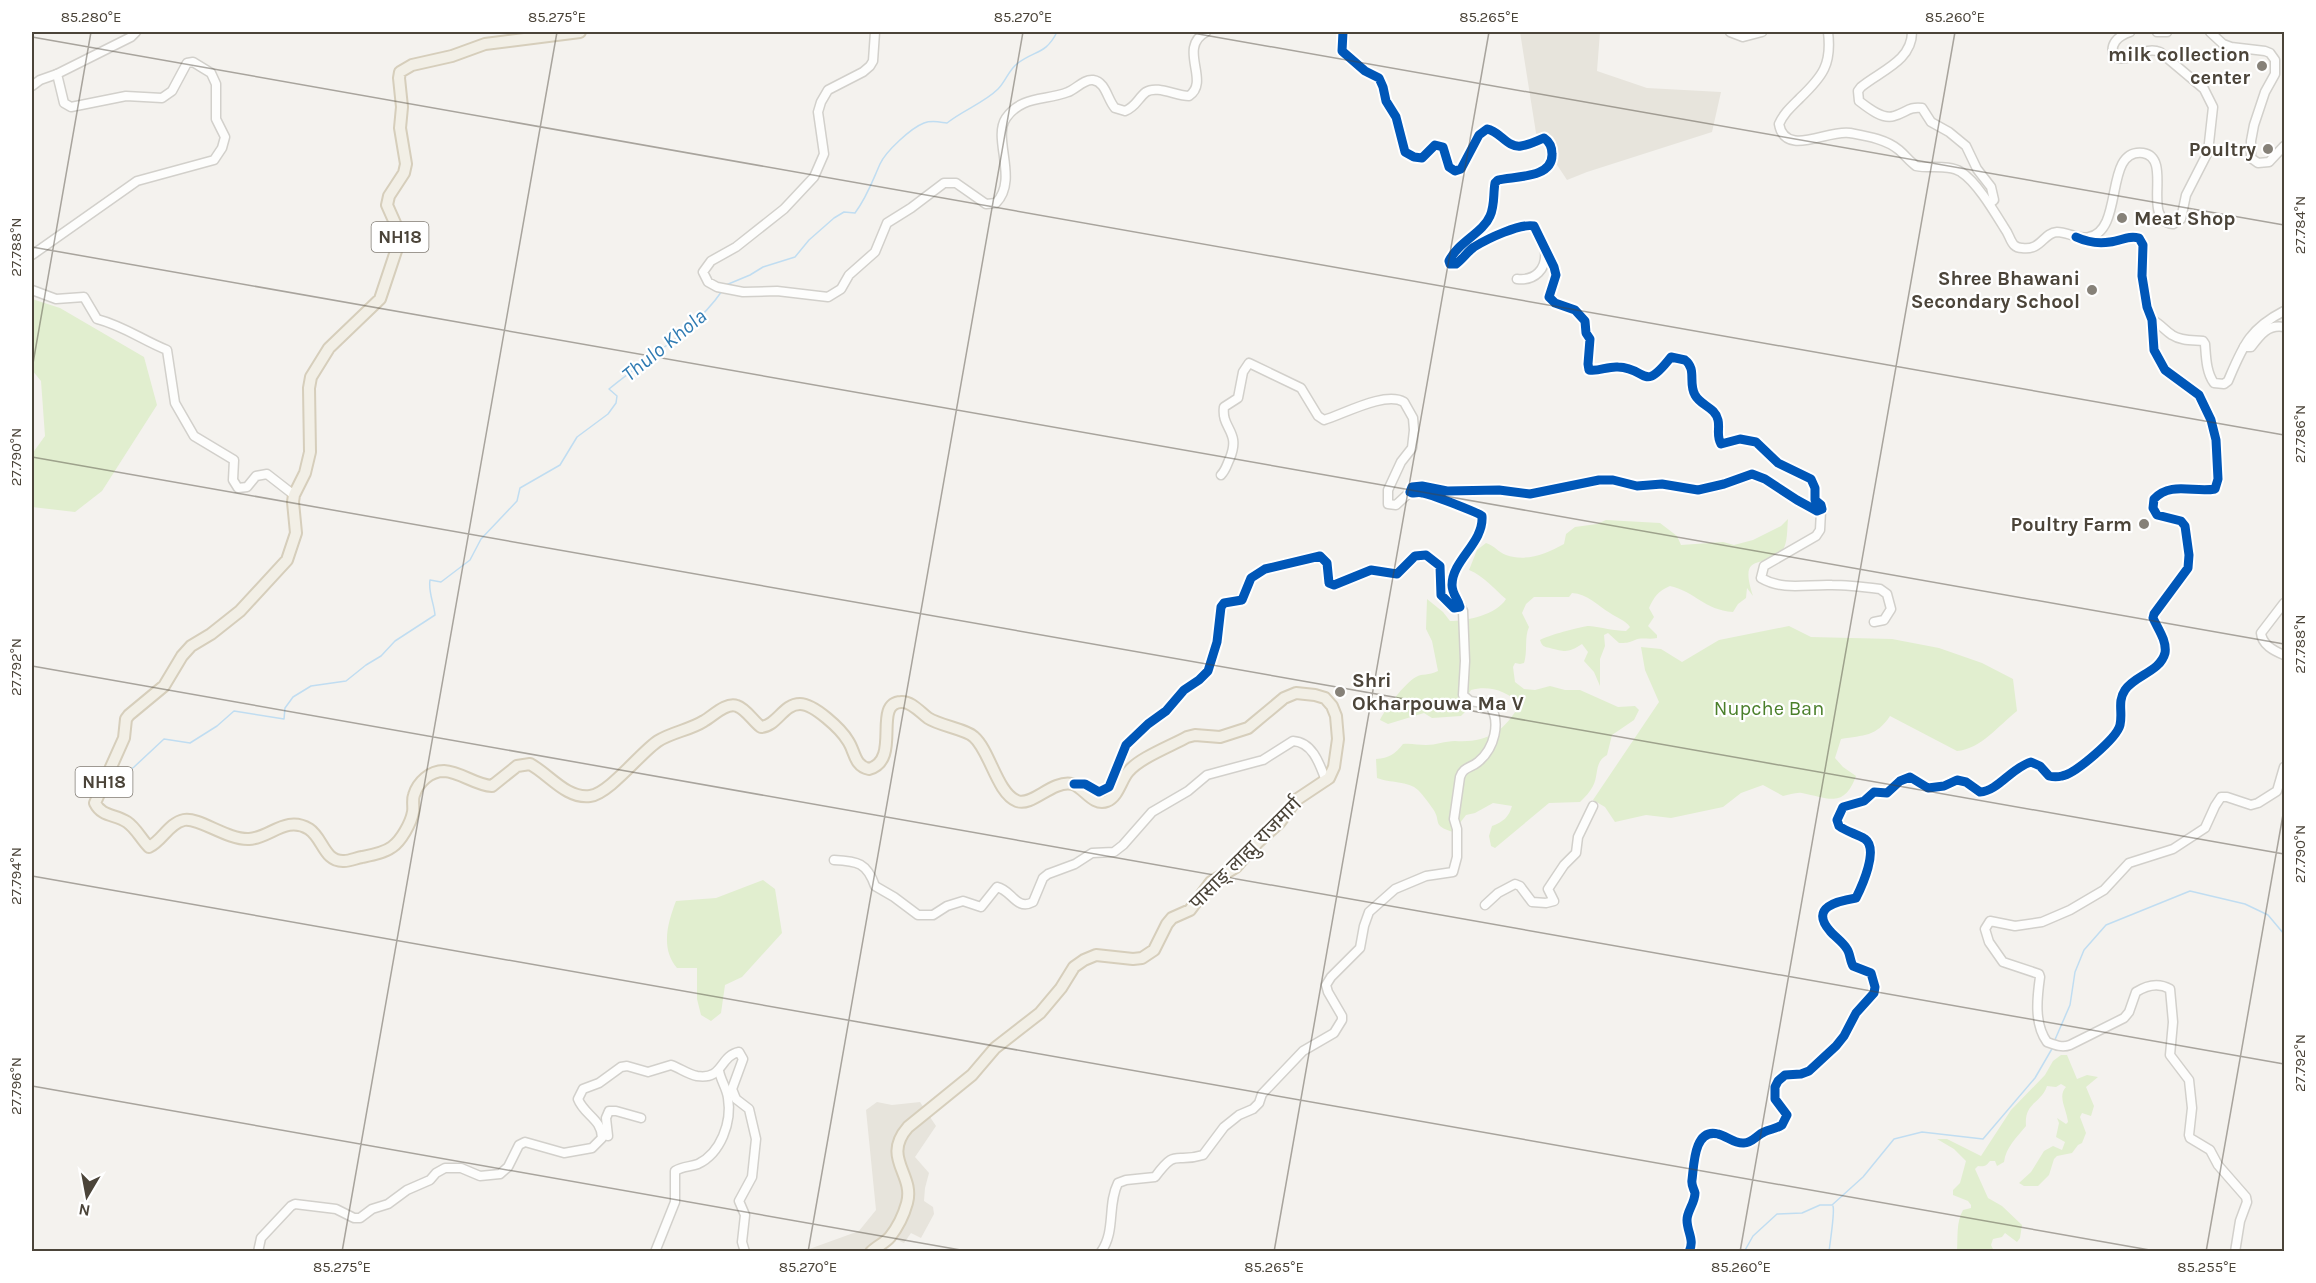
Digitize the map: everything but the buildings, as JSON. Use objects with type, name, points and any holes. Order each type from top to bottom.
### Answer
[{"type":"main road","name":"NH18","points":[[580,32],[485,44],[452,56],[412,65],[400,72],[402,107],[400,128],[406,164],[404,173],[389,196],[387,206],[400,239],[380,299],[332,343],[311,377],[309,459],[294,495],[297,533],[287,560],[240,611],[211,634],[191,646],[182,656],[164,686],[126,719],[124,738],[95,802],[100,811],[121,819],[133,827],[149,847],[182,820],[190,820],[224,835],[249,839],[257,838],[283,825],[300,826],[314,834],[329,856],[347,861],[393,847],[410,822],[413,796],[418,786],[429,774],[451,773],[484,786],[492,786],[517,766],[530,764],[570,793],[590,796],[596,794],[629,768],[657,741],[694,728],[733,705],[739,707],[761,727],[767,727],[792,706],[807,705],[843,734],[850,743],[859,764],[869,769],[878,764],[886,753],[887,713],[896,703],[905,702],[929,718],[975,737],[1005,791],[1017,801],[1030,800],[1044,790],[1060,785],[1074,784]]},
{"type":"main road","points":[[1074,784],[1097,801],[1107,801],[1122,784],[1128,771],[1145,760],[1187,737],[1195,735],[1220,737],[1248,728],[1284,698],[1296,693],[1325,698],[1332,706],[1336,716],[1338,739],[1335,762],[1333,772],[1326,781]]},
{"type":"main road","name":"पासाङ् लाह्मु राजमार्ग","points":[[871,1251],[889,1238],[907,1203],[908,1185],[900,1169],[897,1156],[901,1138],[908,1127],[972,1075],[995,1048],[1040,1012],[1061,988],[1074,967],[1096,955],[1132,959],[1148,955],[1154,950],[1172,918],[1190,910],[1211,882],[1236,867],[1280,822],[1296,800],[1326,781]]},
{"type":"street","points":[[32,87],[40,80],[57,74],[131,37],[136,32]]},
{"type":"street","points":[[875,32],[873,61],[870,66],[828,90],[821,102],[818,112],[824,154],[814,177],[784,209],[736,247],[711,261],[703,272],[708,282],[724,288],[757,293],[783,291],[820,297],[834,295],[841,289],[849,275],[875,252],[887,223],[944,183],[956,183],[986,204],[996,203],[1003,195],[1005,177],[1001,132],[1006,119],[1017,108],[1033,99],[1067,92],[1089,80],[1094,80],[1104,87],[1115,108],[1125,111],[1135,105],[1147,91],[1156,90],[1189,96],[1195,91],[1197,85],[1193,52],[1201,34],[1206,32]]},
{"type":"street","points":[[1343,32],[1342,51],[1382,82],[1386,101],[1396,117],[1405,152],[1408,155],[1422,158],[1435,145],[1443,147],[1449,167],[1455,171],[1461,169],[1479,135],[1487,129],[1496,132],[1509,145],[1518,147],[1544,138],[1551,146],[1550,165],[1520,178],[1498,180],[1495,183],[1493,209],[1488,220],[1453,253],[1450,264],[1460,261],[1476,246],[1523,225],[1536,227],[1556,275],[1549,297],[1555,303],[1575,310],[1585,321],[1591,347],[1589,370],[1618,367],[1651,377],[1671,357],[1685,360],[1692,369],[1695,395],[1715,414],[1718,420],[1718,439],[1721,444],[1740,439],[1756,442],[1778,464],[1811,479],[1815,488],[1815,500],[1822,508],[1820,530],[1816,536],[1764,566],[1761,578],[1772,584],[1786,586],[1830,584],[1880,590],[1887,594],[1891,609],[1884,620],[1874,622]]},
{"type":"street","points":[[1730,32],[1743,37],[1762,32]]},
{"type":"street","points":[[1689,1251],[1692,1240],[1687,1223],[1695,1193],[1692,1181],[1695,1148],[1700,1141],[1710,1134],[1717,1133],[1736,1143],[1748,1143],[1763,1133],[1782,1125],[1787,1114],[1775,1099],[1775,1087],[1778,1081],[1785,1075],[1801,1074],[1817,1066],[1844,1036],[1856,1013],[1874,993],[1875,987],[1871,973],[1853,966],[1849,950],[1828,929],[1824,918],[1824,912],[1828,906],[1839,900],[1856,898],[1865,878],[1870,857],[1868,843],[1864,839],[1839,826],[1837,820],[1843,807],[1864,801],[1874,792],[1887,793],[1910,777],[1928,788],[1934,789],[1957,780],[1966,782],[1980,792],[1991,790],[2006,776],[2031,762],[2040,766],[2049,776],[2063,776],[2097,753],[2116,735],[2121,722],[2122,695],[2133,681],[2154,669],[2165,654],[2165,645],[2153,618],[2154,614],[2184,576],[2190,561],[2185,526],[2181,521],[2157,515],[2153,508],[2154,499],[2164,492],[2180,488],[2211,490],[2214,489],[2218,479],[2216,440],[2211,420],[2199,395],[2165,370],[2154,350],[2152,320],[2142,276],[2143,245],[2139,238],[2128,237],[2094,243],[2055,232],[2033,248],[2016,247],[1990,203],[1961,172],[1947,168],[1916,166],[1899,150],[1886,142],[1846,132],[1831,133],[1805,141],[1788,139],[1783,136],[1779,124],[1784,113],[1808,90],[1829,62],[1828,32]]},
{"type":"street","points":[[1912,32],[1911,46],[1889,68],[1861,87],[1858,91],[1859,101],[1886,117],[1893,117],[1910,108],[1922,108],[1931,122],[1949,132],[1966,146],[1977,169],[1991,187],[1994,200],[1990,203]]},
{"type":"street","points":[[2076,237],[2091,237],[2105,224],[2112,207],[2121,166],[2129,155],[2146,153],[2154,160],[2157,174],[2157,207],[2160,217],[2169,224],[2179,222],[2186,195],[2206,160],[2213,107],[2208,95],[2176,64],[2154,50],[2142,51],[2120,59],[2114,57],[2112,50],[2115,42],[2130,32]]},
{"type":"street","points":[[2157,32],[2167,32]]},
{"type":"street","points":[[2210,32],[2231,48],[2265,51],[2272,55],[2276,65],[2275,74],[2258,111],[2251,141],[2251,158],[2258,163],[2269,162],[2284,146]]},
{"type":"street","points":[[32,255],[137,181],[214,160],[222,148],[225,137],[216,119],[216,84],[211,73],[193,62],[187,63],[172,91],[162,98],[126,96],[71,107],[64,103],[57,74]]},
{"type":"street","points":[[1517,279],[1527,280],[1538,273],[1545,263],[1545,250]]},
{"type":"street","points":[[32,290],[56,299],[84,297],[97,319],[119,324],[142,340],[167,350],[175,403],[194,436],[234,460],[233,480],[238,488],[247,487],[256,476],[267,474],[294,495]]},
{"type":"street","points":[[2152,320],[2161,324],[2178,338],[2203,340],[2211,379],[2214,383],[2224,384],[2228,381],[2252,333],[2284,311]]},
{"type":"street","points":[[2244,347],[2250,347],[2268,329],[2276,326],[2284,327]]},
{"type":"street","points":[[1221,475],[1225,471],[1234,448],[1234,437],[1224,417],[1224,407],[1238,398],[1243,372],[1249,363],[1301,388],[1318,416],[1324,420],[1376,400],[1393,398],[1404,402],[1413,418],[1412,448],[1401,462],[1388,490],[1388,504],[1396,505],[1410,492],[1412,487],[1418,486],[1447,491],[1480,489],[1530,494],[1599,480],[1637,486],[1662,484],[1698,490],[1752,474],[1765,479],[1801,503],[1821,511]]},
{"type":"street","points":[[1101,1251],[1110,1233],[1112,1204],[1118,1183],[1155,1177],[1166,1161],[1172,1158],[1203,1155],[1224,1127],[1258,1104],[1262,1094],[1303,1051],[1334,1033],[1339,1027],[1342,1016],[1326,984],[1360,948],[1369,912],[1395,889],[1426,876],[1453,872],[1457,858],[1457,829],[1454,819],[1460,777],[1462,771],[1481,759],[1491,745],[1496,728],[1494,713],[1489,704],[1470,701],[1463,695],[1465,661],[1463,611],[1453,592],[1453,578],[1481,529],[1482,516],[1476,511],[1455,506],[1426,493],[1410,492]]},
{"type":"street","points":[[1074,784],[1085,784],[1099,792],[1109,787],[1126,745],[1166,711],[1184,690],[1208,671],[1217,642],[1221,607],[1224,603],[1242,600],[1251,578],[1265,569],[1320,556],[1326,560],[1329,583],[1334,585],[1371,570],[1397,574],[1415,556],[1426,555],[1440,566],[1441,595],[1454,608],[1457,609],[1460,604]]},
{"type":"street","points":[[2284,603],[2261,633],[2261,637],[2268,646],[2284,655]]},
{"type":"street","points":[[834,860],[864,866],[872,875],[875,886],[918,915],[933,915],[947,906],[963,901],[981,907],[997,887],[1006,890],[1018,904],[1027,905],[1033,902],[1043,878],[1048,874],[1075,864],[1092,853],[1099,851],[1110,853],[1118,850],[1152,812],[1198,785],[1207,775],[1263,760],[1293,741],[1303,742],[1312,751],[1326,781]]},
{"type":"street","points":[[2235,1251],[2240,1221],[2247,1202],[2246,1197],[2218,1165],[2210,1150],[2190,1138],[2192,1108],[2188,1080],[2170,1055],[2173,1022],[2170,989],[2148,985],[2136,992],[2129,1012],[2124,1018],[2070,1045],[2064,1047],[2054,1045],[2047,1042],[2040,1028],[2037,1002],[2040,977],[2038,974],[2003,962],[1989,942],[1985,929],[1990,921],[2015,926],[2042,922],[2070,910],[2104,890],[2129,863],[2173,849],[2205,828],[2221,798],[2227,797],[2251,805],[2272,795],[2280,784],[2284,767]]},
{"type":"street","points":[[1485,905],[1498,893],[1515,884],[1520,886],[1532,902],[1554,901],[1548,889],[1576,853],[1578,837],[1593,806]]},
{"type":"street","points":[[258,1251],[261,1238],[285,1209],[295,1204],[336,1209],[354,1218],[360,1218],[372,1209],[388,1204],[407,1190],[430,1180],[445,1168],[461,1168],[480,1176],[500,1174],[508,1167],[519,1145],[525,1142],[564,1153],[592,1148],[602,1138],[602,1131],[599,1123],[580,1103],[580,1092],[599,1083],[616,1069],[627,1066],[648,1072],[671,1065],[689,1075],[709,1076],[719,1071],[730,1055],[740,1052],[743,1055],[732,1089],[736,1099],[749,1109],[756,1139],[752,1177],[739,1201],[746,1215],[742,1242],[745,1251]]},
{"type":"street","points":[[655,1251],[675,1202],[675,1171],[699,1163],[719,1144],[727,1127],[730,1118],[728,1098],[719,1071]]},
{"type":"street","points":[[608,1137],[606,1118],[609,1111],[641,1118]]},
{"type":"shaded area","points":[[1520,32],[1600,32],[1597,71],[1647,88],[1721,92],[1712,132],[1567,180],[1536,133]]},
{"type":"shaded area","points":[[877,1102],[892,1105],[920,1102],[936,1126],[915,1157],[929,1173],[924,1201],[933,1207],[934,1214],[921,1238],[911,1233],[904,1243],[895,1239],[878,1251],[801,1252],[859,1231],[876,1210],[866,1110]]},
{"type":"green space","points":[[32,299],[60,308],[144,357],[157,405],[102,491],[75,512],[32,507],[32,454],[45,436],[41,381],[32,370]]},
{"type":"green space","points":[[1788,519],[1784,548],[1776,557],[1751,566],[1749,581],[1753,596],[1747,588],[1746,598],[1733,612],[1715,608],[1687,592],[1670,586],[1657,595],[1649,608],[1654,617],[1648,626],[1657,638],[1619,643],[1608,633],[1604,635],[1605,646],[1600,659],[1600,686],[1594,672],[1584,661],[1588,652],[1582,644],[1563,651],[1545,647],[1540,640],[1589,626],[1626,631],[1630,627],[1583,595],[1572,593],[1569,597],[1534,597],[1526,604],[1522,613],[1529,627],[1525,658],[1524,663],[1515,663],[1513,667],[1515,682],[1524,689],[1535,690],[1550,686],[1565,690],[1580,690],[1618,707],[1635,706],[1639,710],[1634,720],[1612,735],[1607,755],[1598,765],[1595,782],[1580,802],[1549,803],[1495,848],[1491,846],[1489,836],[1492,826],[1505,819],[1512,806],[1493,803],[1475,813],[1466,815],[1453,832],[1439,825],[1436,813],[1414,787],[1377,778],[1376,759],[1391,755],[1403,744],[1430,745],[1485,738],[1501,729],[1520,704],[1497,690],[1484,688],[1471,690],[1466,698],[1469,708],[1461,716],[1432,718],[1424,713],[1388,724],[1380,720],[1406,685],[1419,676],[1438,671],[1432,641],[1426,629],[1427,599],[1450,621],[1465,620],[1488,613],[1506,599],[1484,579],[1469,570],[1477,550],[1486,543],[1503,554],[1513,557],[1536,556],[1564,544],[1566,534],[1575,527],[1597,524],[1606,520],[1660,523],[1677,536],[1681,545],[1723,542],[1734,545],[1753,540],[1781,526]]},
{"type":"green space","name":"Nupche Ban","points":[[1789,626],[1811,637],[1892,639],[1939,648],[1982,663],[2013,679],[2017,711],[1982,741],[1957,751],[1890,716],[1880,728],[1874,731],[1863,736],[1841,739],[1835,758],[1856,776],[1846,793],[1834,799],[1800,793],[1783,796],[1763,785],[1741,793],[1723,807],[1671,818],[1646,815],[1615,822],[1605,807],[1593,800],[1659,702],[1645,670],[1641,647],[1661,649],[1682,662],[1719,640]]},
{"type":"green space","points":[[763,880],[775,889],[782,933],[742,977],[725,985],[721,1013],[711,1021],[701,1015],[697,999],[697,968],[677,968],[669,952],[668,926],[676,901],[716,898]]},
{"type":"green space","points":[[2061,1055],[2067,1055],[2077,1079],[2087,1075],[2098,1077],[2086,1087],[2094,1106],[2091,1116],[2082,1113],[2080,1117],[2086,1133],[2082,1143],[2072,1153],[2057,1156],[2049,1175],[2038,1186],[2024,1186],[2019,1183],[2031,1172],[2044,1151],[2053,1146],[2062,1150],[2065,1142],[2056,1137],[2059,1123],[2057,1118],[2066,1124],[2068,1122],[2062,1099],[2066,1087],[2061,1084],[2056,1087],[2047,1086],[2030,1108],[2026,1126],[2009,1147],[2004,1162],[1997,1166],[1995,1161],[1990,1161],[1985,1166],[1978,1166],[1975,1169],[1988,1198],[2002,1206],[2022,1225],[2020,1238],[2017,1242],[2005,1233],[2002,1237],[1993,1239],[1991,1245],[1994,1251],[1957,1251],[1959,1220],[1963,1210],[1971,1208],[1971,1205],[1968,1201],[1953,1195],[1953,1190],[1960,1183],[1966,1161],[1954,1149],[1937,1139],[1947,1139],[1981,1156],[2011,1110],[2045,1075],[2053,1061]]},
{"type":"waterway","name":"Thulo Khola","points":[[726,285],[763,267],[795,257],[809,240],[834,218],[844,212],[855,213],[883,159],[899,140],[924,123],[933,121],[947,123],[992,94],[1001,86],[1015,66],[1045,48],[1057,32]]},
{"type":"waterway","name":"Thulo Khola","points":[[106,792],[115,781],[164,739],[190,743],[217,726],[234,711],[284,719],[285,708],[293,697],[311,686],[346,681],[381,656],[395,641],[435,615],[430,580],[441,582],[470,560],[481,539],[517,501],[520,488],[560,465],[577,437],[608,414],[616,403],[617,396],[609,389],[684,332],[722,291]]},
{"type":"waterway","points":[[2054,1042],[2070,1005],[2075,972],[2084,950],[2106,925],[2190,891],[2245,904],[2268,915],[2284,934]]},
{"type":"waterway","points":[[1744,1252],[1753,1236],[1777,1214],[1802,1213],[1820,1205],[1832,1205],[1863,1177],[1894,1139],[1922,1132],[1983,1139],[2035,1078],[2053,1047]]},
{"type":"waterway","points":[[1829,1252],[1833,1206]]},
{"type":"cycle path","points":[[1074,784],[1085,784],[1099,792],[1109,787],[1126,745],[1166,711],[1184,690],[1208,671],[1217,642],[1221,607],[1224,603],[1242,600],[1251,578],[1265,569],[1320,556],[1327,563],[1329,583],[1334,585],[1371,570],[1397,574],[1415,556],[1426,555],[1440,566],[1441,595],[1454,608],[1460,607],[1452,588],[1453,576],[1478,535],[1482,516],[1433,496],[1412,493],[1410,492],[1412,487],[1422,486],[1447,491],[1499,490],[1530,494],[1599,480],[1613,480],[1637,486],[1662,484],[1698,490],[1752,474],[1765,479],[1817,511],[1822,509],[1815,500],[1815,488],[1811,479],[1778,463],[1756,442],[1740,439],[1721,444],[1716,416],[1695,395],[1691,368],[1685,360],[1671,357],[1662,368],[1649,377],[1628,368],[1611,367],[1589,370],[1590,339],[1586,333],[1585,321],[1575,310],[1555,303],[1549,297],[1556,275],[1534,226],[1512,229],[1495,236],[1474,247],[1456,264],[1450,264],[1449,261],[1453,254],[1487,222],[1492,212],[1495,183],[1498,180],[1540,172],[1551,162],[1552,149],[1544,138],[1527,145],[1516,146],[1487,129],[1479,135],[1461,169],[1455,171],[1449,167],[1443,147],[1435,145],[1422,158],[1405,152],[1396,117],[1386,101],[1379,78],[1365,71],[1342,51],[1343,32]]},
{"type":"cycle path","points":[[1689,1252],[1691,1240],[1687,1220],[1695,1197],[1692,1182],[1695,1157],[1700,1142],[1710,1134],[1718,1134],[1740,1143],[1747,1143],[1764,1132],[1782,1125],[1787,1115],[1775,1099],[1775,1087],[1778,1081],[1785,1075],[1809,1071],[1836,1046],[1856,1013],[1874,993],[1875,987],[1871,973],[1853,966],[1847,949],[1824,923],[1824,911],[1828,907],[1834,903],[1856,898],[1870,859],[1869,844],[1865,839],[1839,826],[1837,820],[1843,807],[1864,801],[1874,792],[1887,793],[1900,781],[1910,777],[1928,788],[1944,786],[1957,780],[1966,782],[1980,792],[1993,788],[2017,769],[2031,762],[2040,766],[2049,776],[2059,777],[2068,774],[2112,738],[2120,725],[2121,699],[2125,690],[2158,665],[2165,653],[2163,640],[2153,618],[2188,568],[2189,555],[2185,526],[2181,521],[2157,515],[2153,508],[2154,499],[2168,490],[2215,489],[2218,479],[2216,440],[2211,420],[2199,395],[2165,370],[2154,350],[2152,320],[2147,307],[2142,276],[2143,245],[2139,238],[2131,237],[2101,243],[2076,237]]},
{"type":"place","name":"milk collection center","points":[[2262,66]]},
{"type":"place","name":"Poultry","points":[[2268,149]]},
{"type":"place","name":"Meat Shop","points":[[2122,218]]},
{"type":"place","name":"Shree Bhawani Secondary School","points":[[2092,290]]},
{"type":"place","name":"Poultry Farm","points":[[2144,524]]},
{"type":"place","name":"Shri Okharpouwa Ma V","points":[[1340,692]]}]
